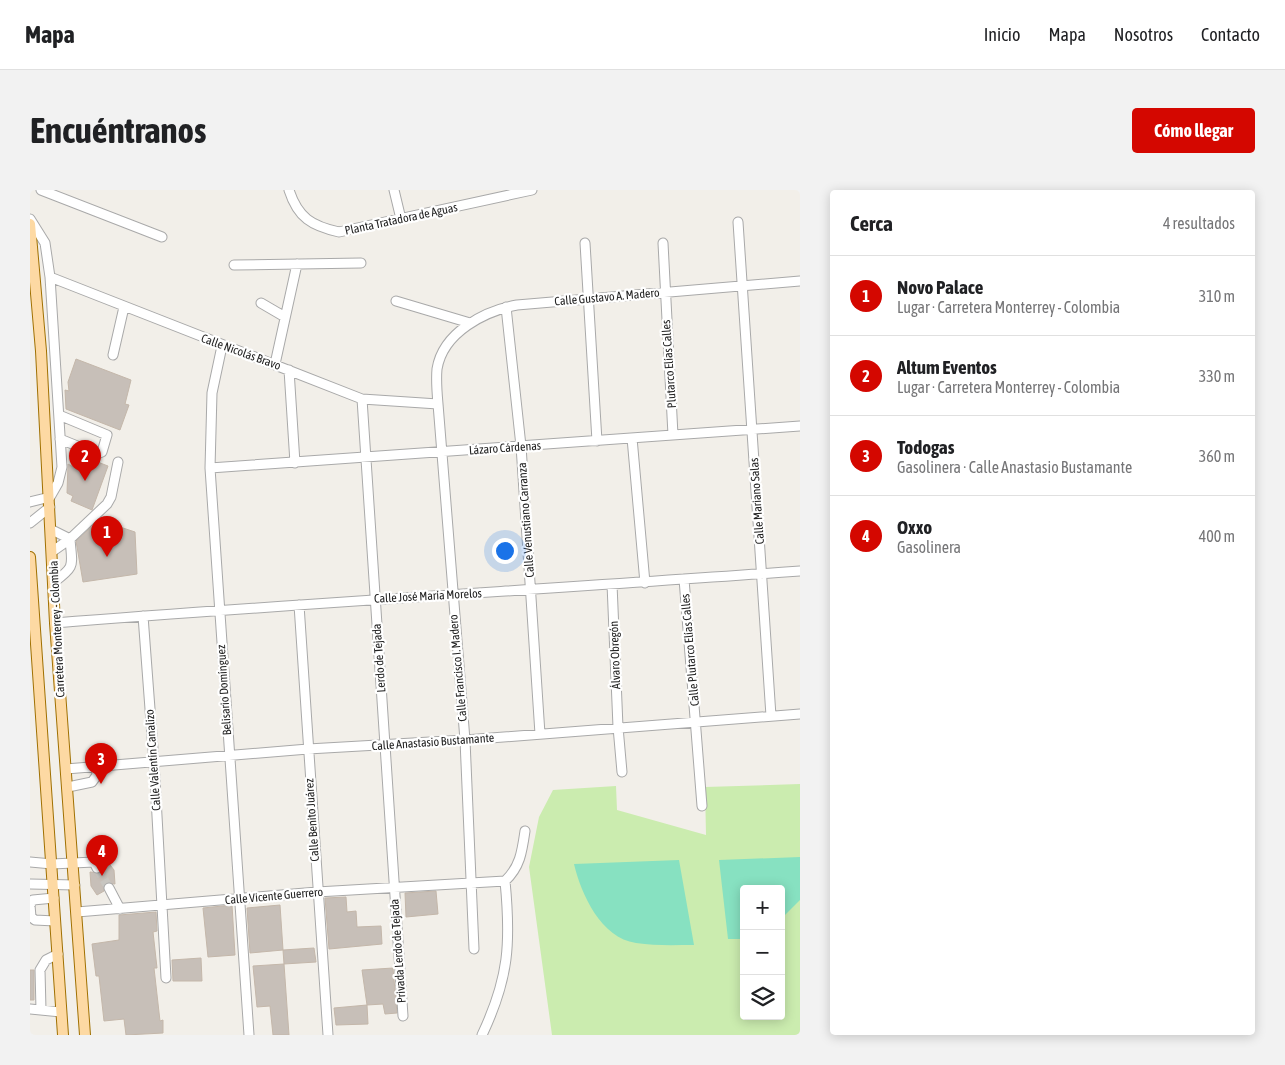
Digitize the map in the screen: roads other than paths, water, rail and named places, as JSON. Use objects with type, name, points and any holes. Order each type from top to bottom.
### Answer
[{"type":"main road","name":"Carretera Monterrey - Colombia","points":[[30,224],[41,351],[52,530],[55,623],[85,1035]]},
{"type":"main road","name":"Carretera Monterrey - Colombia","points":[[30,557],[34,660],[52,864],[63,1035]]},
{"type":"street","points":[[40,190],[162,237]]},
{"type":"street","name":"Planta Tratadora de Aguas","points":[[289,190],[302,214],[313,225],[349,232],[532,190]]},
{"type":"street","points":[[394,190],[401,219]]},
{"type":"street","points":[[30,219],[45,243],[50,277],[61,476],[50,502],[30,523]]},
{"type":"street","name":"Calle Mariano Salas","points":[[738,222],[771,716]]},
{"type":"street","points":[[584,243],[597,442]]},
{"type":"street","name":"Plutarco Elías Calles","points":[[663,243],[664,293],[673,435]]},
{"type":"street","points":[[234,265],[361,263]]},
{"type":"street","points":[[275,364],[296,264]]},
{"type":"street","name":"Calle Nicolás Bravo","points":[[50,277],[222,346],[275,364],[362,399],[438,404]]},
{"type":"street","name":"Calle Gustavo A. Madero","points":[[439,363],[444,350],[470,322],[506,307],[800,281]]},
{"type":"street","points":[[396,301],[470,322]]},
{"type":"street","points":[[261,303],[285,317]]},
{"type":"street","points":[[113,355],[124,307]]},
{"type":"street","name":"Calle Venustiano Carranza","points":[[506,307],[521,446],[540,734]]},
{"type":"street","name":"Belisario Domínguez","points":[[222,346],[212,394],[210,468],[228,756],[249,1035]]},
{"type":"street","name":"Calle Francisco I. Madero","points":[[439,363],[438,404],[465,740],[474,949]]},
{"type":"street","points":[[289,370],[295,463]]},
{"type":"street","name":"Lerdo de Tejada","points":[[362,399],[394,887]]},
{"type":"street","points":[[59,416],[107,435],[102,452],[98,454],[60,439]]},
{"type":"street","name":"Lázaro Cárdenas","points":[[210,468],[597,442],[800,426]]},
{"type":"street","points":[[632,438],[645,583]]},
{"type":"street","points":[[53,551],[70,539],[110,500],[118,462]]},
{"type":"street","points":[[30,502],[50,502]]},
{"type":"street","points":[[52,530],[70,539]]},
{"type":"street","points":[[54,582],[72,568],[70,539]]},
{"type":"street","name":"Calle José María Morelos","points":[[55,623],[375,598],[645,583],[800,571]]},
{"type":"street","name":"Calle Plutarco Elías Calles","points":[[684,579],[702,806]]},
{"type":"street","name":"Álvaro Obregón","points":[[612,584],[618,727],[622,772]]},
{"type":"street","name":"Calle Benito Juárez","points":[[299,605],[328,1035]]},
{"type":"street","name":"Calle Valentín Canalizo","points":[[143,616],[154,762],[166,978]]},
{"type":"street","name":"Calle Anastasio Bustamante","points":[[66,769],[800,714]]},
{"type":"street","points":[[68,787],[92,782],[97,775],[96,767]]},
{"type":"street","points":[[482,1035],[491,1015],[504,973],[509,937],[505,882],[515,872],[520,858],[525,831]]},
{"type":"street","points":[[30,862],[52,864],[94,862],[97,868]]},
{"type":"street","name":"Calle Vicente Guerrero","points":[[77,912],[317,892],[505,882]]},
{"type":"street","points":[[30,884],[75,885]]},
{"type":"street","name":"Privada Lerdo de Tejada","points":[[394,887],[403,1016]]},
{"type":"street","points":[[108,888],[120,909]]},
{"type":"street","points":[[54,898],[34,900],[30,906],[30,911],[31,917],[35,920],[55,921]]},
{"type":"street","points":[[40,1010],[41,964],[58,954]]},
{"type":"street","points":[[30,1009],[62,1012]]},
{"type":"tunnel","points":[[97,868],[109,888]]},
{"type":"place","name":"Altum Eventos","points":[[85,481]]},
{"type":"place","name":"Novo Palace","points":[[107,557]]},
{"type":"place","name":"Todogas","points":[[101,784]]},
{"type":"place","name":"Oxxo","points":[[102,876]]}]
